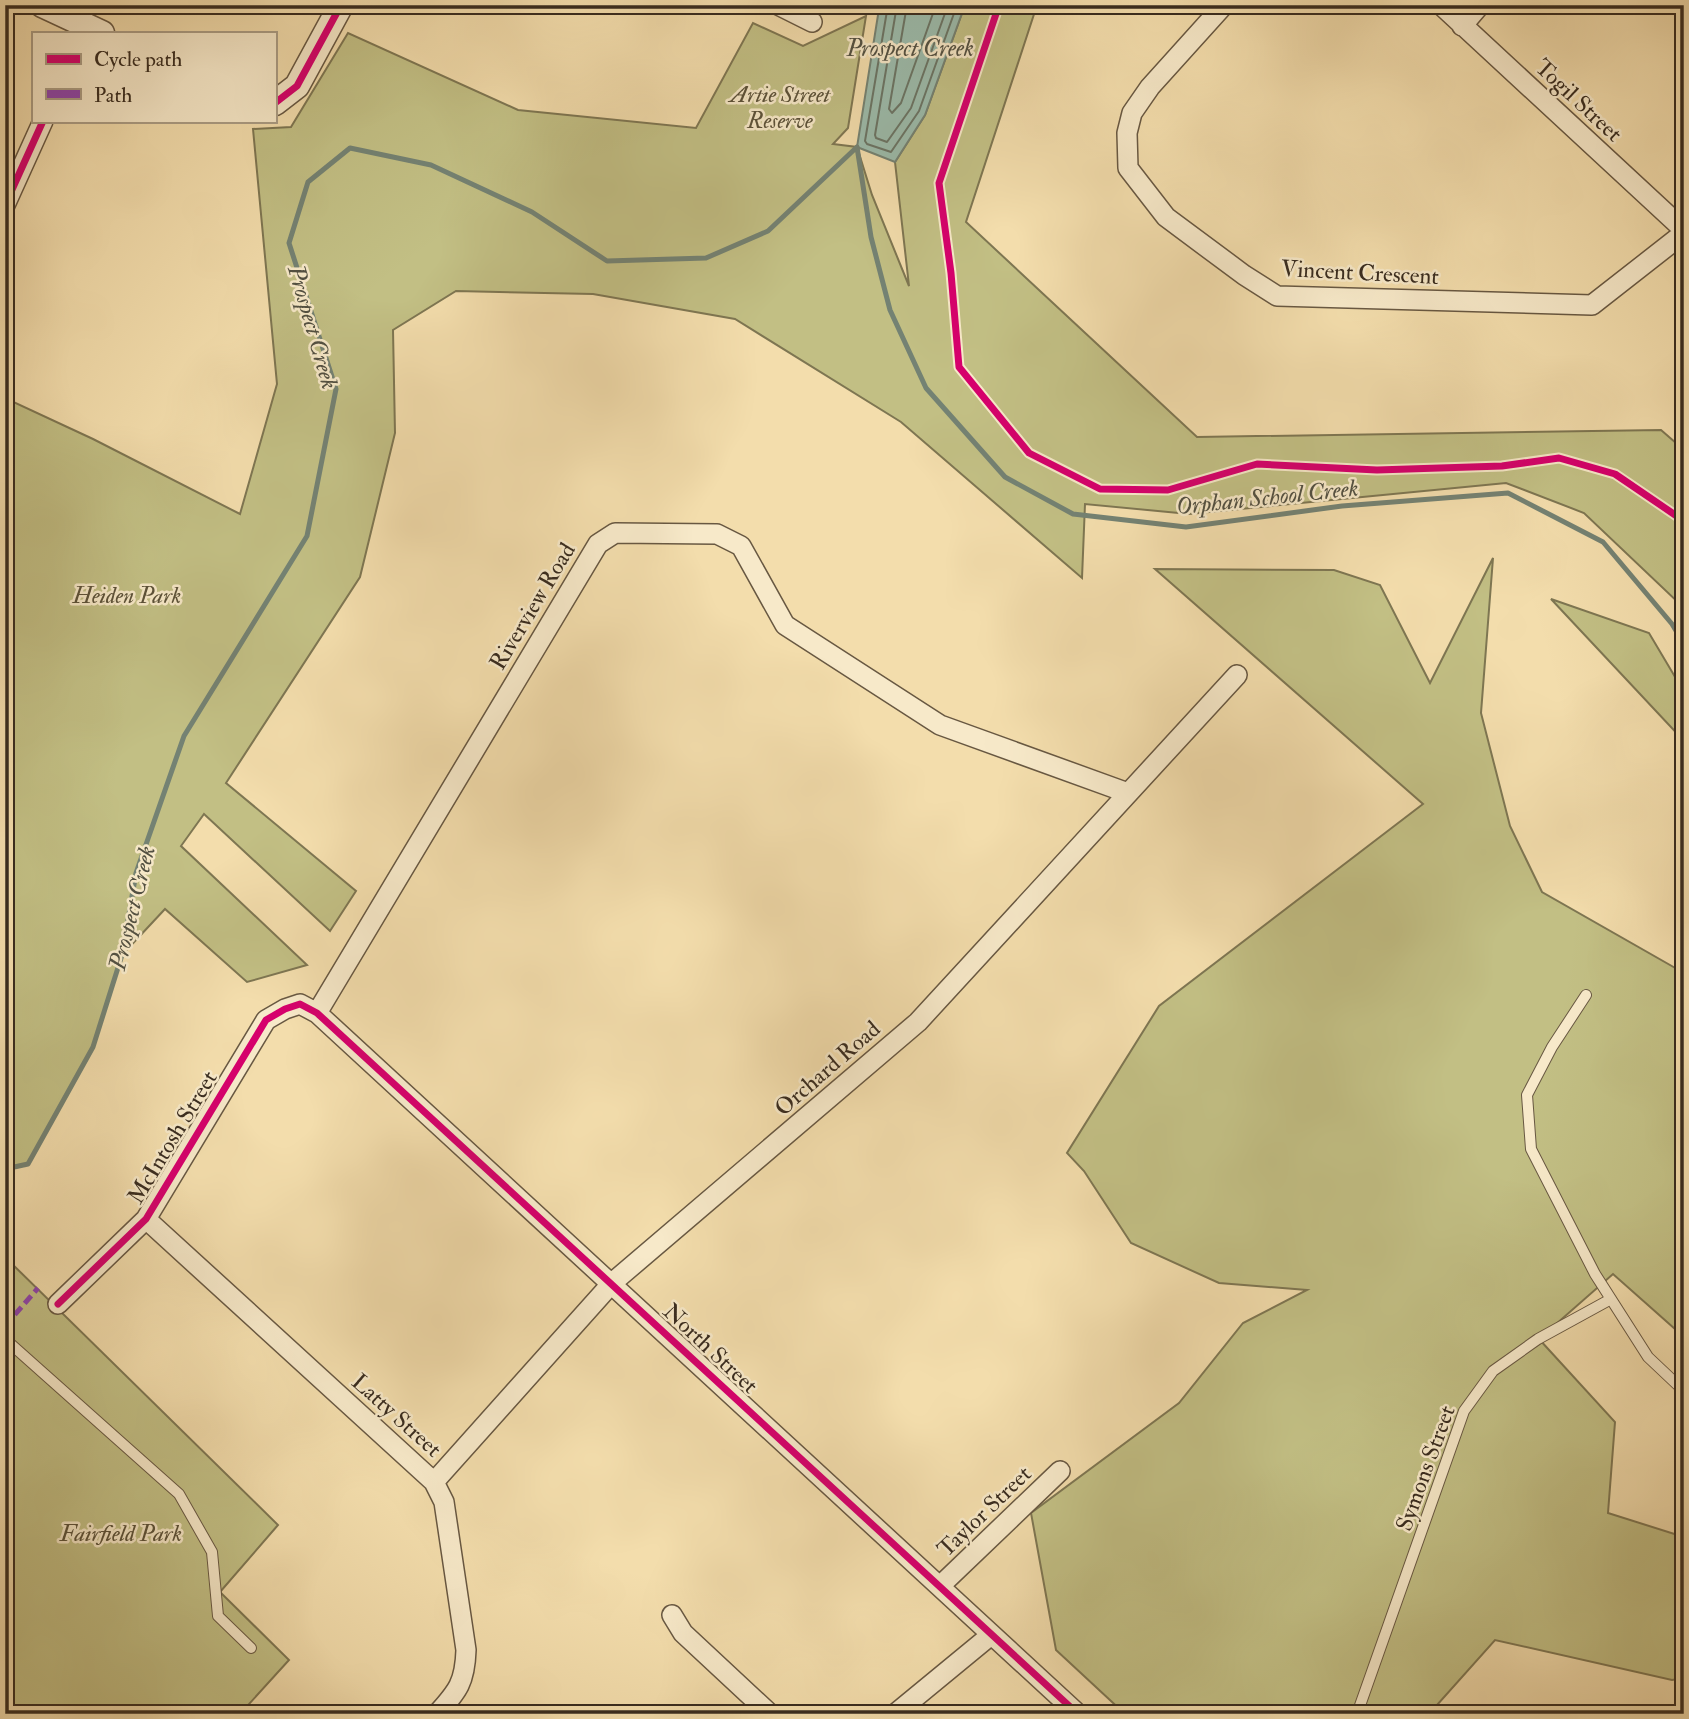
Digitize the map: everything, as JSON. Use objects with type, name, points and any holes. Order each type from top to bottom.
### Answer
[{"type":"street","points":[[42,5],[90,31]]},
{"type":"street","points":[[276,102],[297,86],[341,5]]},
{"type":"street","points":[[778,5],[812,22]]},
{"type":"street","name":"Vincent Crescent","points":[[1224,5],[1150,87],[1132,113],[1127,133],[1128,168],[1166,217],[1277,296],[1592,305],[1684,231]]},
{"type":"street","name":"Togil Street","points":[[1441,5],[1684,231]]},
{"type":"street","points":[[1462,26],[1480,5]]},
{"type":"street","points":[[5,205],[43,122]]},
{"type":"street","name":"Riverview Road","points":[[317,1013],[598,544],[615,533],[717,534],[741,546],[785,625],[940,725],[1128,793]]},
{"type":"street","name":"Orchard Road","points":[[434,1482],[612,1283],[918,1022],[1237,675]]},
{"type":"street","name":"McIntosh Street","points":[[58,1304],[146,1219],[266,1020],[300,1004],[317,1013]]},
{"type":"street","name":"North Street","points":[[317,1013],[1079,1714]]},
{"type":"street","name":"Latty Street","points":[[146,1219],[434,1482],[443,1502],[466,1650],[466,1672],[456,1693],[437,1714]]},
{"type":"street","name":"Taylor Street","points":[[941,1585],[1060,1471]]},
{"type":"street","points":[[672,1615],[683,1633],[770,1714]]},
{"type":"street","points":[[895,1714],[991,1635]]},
{"type":"lane","points":[[1586,995],[1552,1048],[1527,1095],[1531,1149],[1595,1274],[1647,1357],[1684,1391]]},
{"type":"lane","name":"Symons Street","points":[[1357,1714],[1464,1411],[1493,1371],[1538,1339],[1611,1299]]},
{"type":"lane","points":[[5,1339],[179,1494],[212,1552],[218,1616],[251,1648]]},
{"type":"green space","points":[[965,5],[1037,5],[966,222],[1197,437],[1661,430],[1684,450],[1684,608],[1584,513],[1506,483],[1189,514],[1085,504],[1082,578],[901,422],[735,319],[593,294],[456,291],[393,330],[395,433],[360,577],[226,783],[356,891],[330,931],[204,814],[181,846],[307,965],[247,982],[165,909],[122,955],[93,1047],[28,1164],[5,1169],[5,398],[93,439],[240,514],[277,384],[253,129],[291,127],[348,33],[518,110],[696,128],[753,23],[803,46],[866,16],[848,128],[833,144],[857,147],[872,195],[909,286],[895,162],[925,115]]},
{"type":"green space","points":[[1493,558],[1481,713],[1510,826],[1542,892],[1684,973],[1684,1337],[1613,1274],[1539,1339],[1615,1422],[1608,1513],[1684,1537],[1684,1678],[1672,1680],[1495,1640],[1429,1714],[1125,1714],[1056,1650],[1031,1513],[1179,1403],[1243,1323],[1307,1290],[1219,1283],[1131,1243],[1084,1171],[1067,1153],[1159,1006],[1423,804],[1155,569],[1334,570],[1380,585],[1430,683]]},
{"type":"green space","points":[[1551,599],[1649,633],[1684,692],[1684,741]]},
{"type":"green space","name":"Fairfield Park","points":[[5,1257],[278,1525],[220,1592],[289,1660],[240,1714],[5,1714]]},
{"type":"water","name":"Prospect Creek","points":[[882,5],[965,5],[925,115],[895,162],[857,147],[878,15]]},
{"type":"waterway","name":"Orphan School Creek","points":[[857,147],[871,237],[890,310],[926,388],[1005,477],[1073,514],[1186,527],[1342,506],[1508,493],[1603,542],[1672,624],[1684,644]]},
{"type":"waterway","name":"Prospect Creek","points":[[5,1169],[28,1164],[93,1047],[122,955],[136,873],[184,736],[307,536],[336,389],[289,243],[308,182],[350,148],[431,165],[532,212],[607,261],[706,258],[768,231],[857,147]]},
{"type":"marked path","points":[[5,1326],[38,1288]]},
{"type":"cycle path","points":[[276,102],[297,86],[341,5]]},
{"type":"cycle path","points":[[999,5],[939,183],[951,273],[959,367],[1029,453],[1100,489],[1168,490],[1257,464],[1377,470],[1502,466],[1559,458],[1615,474],[1684,521]]},
{"type":"cycle path","points":[[5,205],[43,122]]},
{"type":"cycle path","points":[[58,1304],[146,1219],[266,1020],[300,1004],[317,1013],[1078,1714]]},
{"type":"park label","name":"Artie Street Reserve","points":[[780,107]]},
{"type":"park label","name":"Heiden Park","points":[[127,595]]}]
